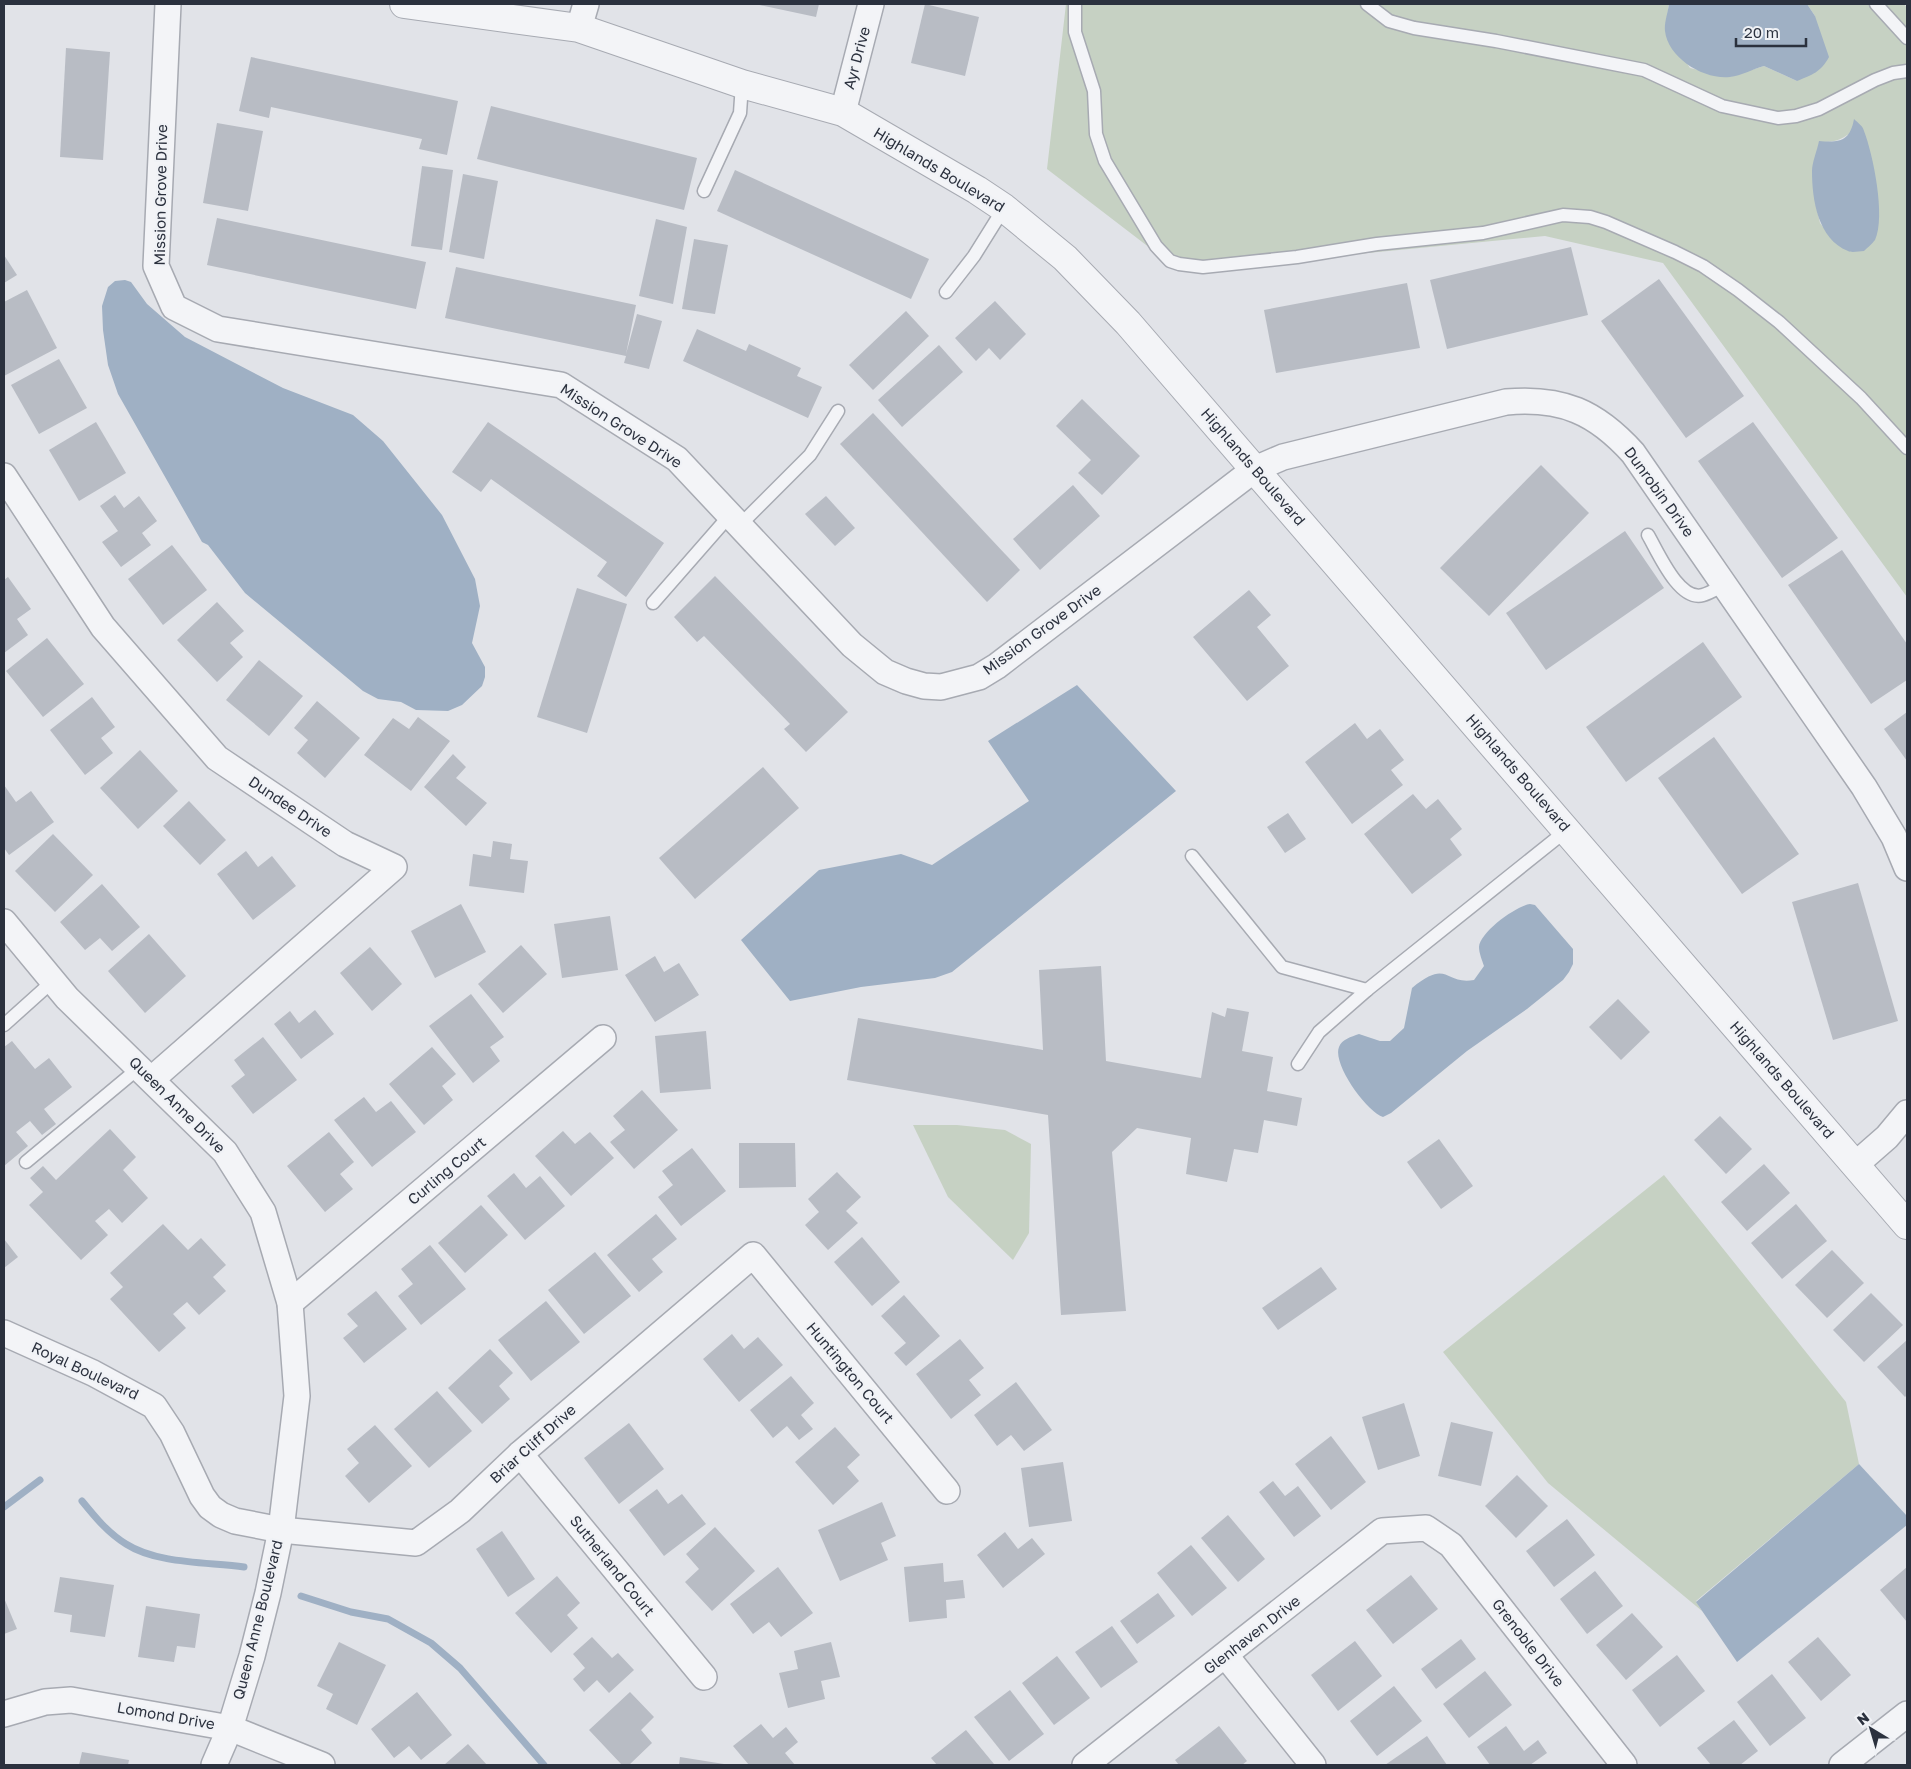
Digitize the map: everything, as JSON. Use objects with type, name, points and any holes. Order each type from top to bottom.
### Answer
[{"type":"street","name":"Mission Grove Drive","points":[[168,4],[156,266],[174,307],[218,329],[561,385],[677,459],[869,661],[885,672],[906,681],[924,686],[941,687],[979,676],[997,666],[1255,469]]},
{"type":"street","name":"Highlands Boulevard","points":[[404,4],[582,16],[742,84],[843,112],[977,190],[1004,208],[1065,258],[1097,289],[1255,469],[1907,1225]]},
{"type":"street","name":"Ayr Drive","points":[[843,112],[871,4]]},
{"type":"street","name":"Dunrobin Drive","points":[[1255,469],[1283,457],[1471,410],[1527,400],[1555,402],[1589,415],[1620,439],[1633,453],[1864,787],[1894,837],[1907,868]]},
{"type":"street","name":"Dundee Drive","points":[[4,476],[102,627],[217,758],[345,844],[394,867],[146,1073]]},
{"type":"street","name":"Queen Anne Drive","points":[[4,922],[67,998],[225,1152],[263,1212],[290,1303],[297,1396],[281,1530]]},
{"type":"street","name":"Curling Court","points":[[290,1303],[603,1038]]},
{"type":"street","points":[[1855,1164],[1887,1137],[1907,1113]]},
{"type":"street","name":"Briar Cliff Drive","points":[[281,1530],[416,1543],[460,1511],[520,1454],[752,1255]]},
{"type":"street","name":"Huntington Court","points":[[752,1255],[947,1491]]},
{"type":"street","name":"Royal Boulevard","points":[[4,1333],[77,1365],[154,1406],[172,1433],[202,1496],[210,1507],[221,1515],[235,1521],[281,1530]]},
{"type":"street","name":"Sutherland Court","points":[[520,1454],[704,1678]]},
{"type":"street","name":"Glenhaven Drive","points":[[1085,1765],[1226,1656],[1382,1531],[1426,1528]]},
{"type":"street","name":"Grenoble Drive","points":[[1426,1528],[1451,1545],[1624,1765]]},
{"type":"street","name":"Queen Anne Boulevard","points":[[214,1765],[230,1728],[252,1656],[281,1530]]},
{"type":"street","points":[[1226,1656],[1313,1765]]},
{"type":"street","name":"Lomond Drive","points":[[4,1714],[46,1702],[72,1700],[230,1728],[322,1765]]},
{"type":"street","points":[[1842,1765],[1907,1714]]},
{"type":"lane","points":[[1075,4],[1075,32],[1094,91],[1096,134],[1105,161],[1156,246],[1170,261],[1203,267],[1288,258],[1424,238],[1483,233],[1563,215],[1590,217],[1682,255],[1703,266],[1738,290],[1779,322],[1848,386],[1907,448]]},
{"type":"lane","points":[[1367,4],[1389,21],[1414,28],[1644,70],[1722,106],[1778,118],[1796,116],[1819,109],[1884,76],[1907,71]]},
{"type":"lane","points":[[1876,4],[1907,38]]},
{"type":"lane","points":[[704,191],[740,113],[742,84]]},
{"type":"lane","points":[[946,292],[974,256],[1004,208]]},
{"type":"lane","points":[[653,603],[735,520],[810,455],[838,411]]},
{"type":"lane","points":[[1648,535],[1677,585],[1691,594],[1702,596],[1724,584]]},
{"type":"lane","points":[[1298,1064],[1319,1032],[1368,990],[1567,830]]},
{"type":"lane","points":[[1192,856],[1282,967],[1368,990]]},
{"type":"lane","points":[[4,1024],[54,981]]},
{"type":"lane","points":[[26,1162],[146,1073]]},
{"type":"green space","points":[[1066,4],[1669,4],[1665,29],[1690,68],[1729,77],[1764,66],[1797,81],[1815,16],[1807,4],[1904,4],[1907,8],[1907,597],[1663,263],[1545,236],[1180,271],[1047,169]],"holes":[[[1851,132],[1834,241],[1820,223],[1815,201],[1819,142],[1836,140]]]},
{"type":"green space","points":[[913,1125],[957,1125],[1005,1130],[1031,1144],[1029,1233],[1013,1260],[948,1197]]},
{"type":"green space","points":[[1664,1175],[1846,1402],[1859,1464],[1696,1601],[1702,1611],[1548,1483],[1443,1352]]},
{"type":"water","points":[[1669,4],[1807,4],[1815,16],[1829,57],[1816,72],[1797,81],[1764,66],[1730,77],[1709,75],[1689,65],[1673,50],[1665,31]]},
{"type":"water","points":[[1854,119],[1863,129],[1868,141],[1877,186],[1879,216],[1875,240],[1864,251],[1854,252],[1838,245],[1823,228],[1815,206],[1812,171],[1819,141],[1833,142],[1843,139],[1850,132]]},
{"type":"water","points":[[125,280],[131,282],[147,304],[185,337],[283,388],[353,415],[383,441],[442,515],[475,579],[480,606],[472,643],[485,667],[485,677],[482,686],[462,705],[448,711],[416,710],[401,702],[378,699],[363,691],[245,593],[208,545],[202,542],[118,394],[108,365],[102,306],[108,287],[115,281]]},
{"type":"water","points":[[1077,685],[1176,791],[952,972],[935,978],[861,987],[790,1001],[741,940],[819,870],[901,854],[932,865],[1029,801],[988,741]]},
{"type":"water","points":[[1530,904],[1535,905],[1573,949],[1573,964],[1569,972],[1563,980],[1527,1009],[1467,1051],[1391,1113],[1383,1117],[1376,1113],[1360,1097],[1346,1075],[1338,1055],[1340,1044],[1359,1034],[1380,1041],[1390,1041],[1404,1028],[1412,988],[1424,979],[1440,974],[1464,981],[1474,980],[1484,966],[1479,947],[1485,934],[1516,909]]},
{"type":"water","points":[[1859,1464],[1907,1516],[1907,1525],[1737,1662],[1696,1602]]},
{"type":"building","points":[[755,4],[819,4],[816,17]]},
{"type":"building","points":[[925,4],[979,17],[965,76],[911,63]]},
{"type":"building","points":[[66,48],[110,52],[103,160],[60,157]]},
{"type":"building","points":[[251,57],[458,101],[447,155],[419,149],[422,139],[271,107],[269,118],[239,111]]},
{"type":"building","points":[[491,106],[697,158],[684,210],[477,159]]},
{"type":"building","points":[[217,123],[263,131],[248,211],[203,203]]},
{"type":"building","points":[[422,166],[453,170],[442,250],[411,246]]},
{"type":"building","points":[[735,170],[929,259],[911,299],[717,211]]},
{"type":"building","points":[[463,174],[498,181],[484,259],[449,252]]},
{"type":"building","points":[[217,218],[426,262],[416,309],[207,265]]},
{"type":"building","points":[[656,219],[687,227],[673,304],[639,296]]},
{"type":"building","points":[[694,239],[728,245],[715,314],[682,309]]},
{"type":"building","points":[[1571,247],[1588,315],[1447,349],[1430,280]]},
{"type":"building","points":[[4,255],[17,275],[4,283]]},
{"type":"building","points":[[456,267],[636,305],[626,354],[637,314],[662,321],[649,369],[624,363],[626,356],[445,318]]},
{"type":"building","points":[[1659,279],[1744,396],[1686,438],[1601,321]]},
{"type":"building","points":[[1407,283],[1420,348],[1276,373],[1264,310]]},
{"type":"building","points":[[27,290],[57,348],[4,376],[4,302]]},
{"type":"building","points":[[995,301],[1026,334],[1000,360],[989,348],[976,361],[955,338]]},
{"type":"building","points":[[906,311],[929,336],[873,390],[849,365]]},
{"type":"building","points":[[697,329],[746,351],[749,344],[801,368],[797,376],[822,387],[808,418],[683,361]]},
{"type":"building","points":[[939,345],[963,372],[902,427],[878,400]]},
{"type":"building","points":[[59,359],[87,408],[39,434],[11,385]]},
{"type":"building","points":[[1082,399],[1140,456],[1102,495],[1078,473],[1091,460],[1056,426]]},
{"type":"building","points":[[873,413],[1020,570],[987,602],[840,444]]},
{"type":"building","points":[[96,422],[126,473],[79,501],[49,450]]},
{"type":"building","points":[[488,422],[664,543],[626,597],[597,576],[607,562],[491,479],[481,492],[452,472]]},
{"type":"building","points":[[1753,422],[1838,538],[1782,578],[1698,461]]},
{"type":"building","points":[[1541,465],[1589,513],[1489,616],[1440,568]]},
{"type":"building","points":[[1073,485],[1100,516],[1040,570],[1013,539]]},
{"type":"building","points":[[115,495],[124,508],[139,496],[157,521],[142,533],[151,545],[121,567],[102,542],[118,531],[100,506]]},
{"type":"building","points":[[826,496],[855,528],[835,546],[805,514]]},
{"type":"building","points":[[1625,531],[1664,588],[1546,670],[1506,613]]},
{"type":"building","points":[[172,545],[207,590],[163,625],[128,579]]},
{"type":"building","points":[[1842,550],[1907,644],[1907,680],[1871,704],[1788,585]]},
{"type":"building","points":[[715,576],[848,712],[806,752],[784,729],[790,724],[704,636],[697,642],[674,617]]},
{"type":"building","points":[[8,577],[31,609],[17,619],[28,635],[4,653],[4,580]]},
{"type":"building","points":[[577,588],[627,604],[587,733],[537,717]]},
{"type":"building","points":[[1249,590],[1271,615],[1257,627],[1289,666],[1247,701],[1193,637]]},
{"type":"building","points":[[217,602],[244,631],[230,643],[243,657],[217,682],[177,640]]},
{"type":"building","points":[[47,638],[84,684],[43,717],[6,671]]},
{"type":"building","points":[[1703,642],[1742,697],[1626,782],[1586,727]]},
{"type":"building","points":[[259,660],[303,696],[269,736],[226,700]]},
{"type":"building","points":[[92,697],[115,727],[101,738],[113,753],[85,775],[50,730]]},
{"type":"building","points":[[317,701],[360,738],[325,778],[297,753],[308,740],[294,728]]},
{"type":"building","points":[[1907,712],[1907,761],[1884,729]]},
{"type":"building","points":[[418,717],[450,741],[411,791],[364,755],[393,718],[409,729]]},
{"type":"building","points":[[1355,723],[1367,739],[1380,729],[1404,760],[1391,770],[1403,785],[1352,824],[1305,762]]},
{"type":"building","points":[[1714,737],[1799,854],[1742,894],[1658,778]]},
{"type":"building","points":[[140,750],[178,791],[138,829],[100,788]]},
{"type":"building","points":[[453,754],[466,767],[456,778],[487,803],[466,826],[424,787]]},
{"type":"building","points":[[763,767],[799,808],[695,899],[659,858]]},
{"type":"building","points":[[4,785],[16,802],[31,791],[54,822],[9,855],[4,848]]},
{"type":"building","points":[[1413,794],[1426,809],[1438,799],[1462,829],[1450,839],[1462,855],[1412,894],[1364,834]]},
{"type":"building","points":[[189,801],[226,840],[200,865],[163,826]]},
{"type":"building","points":[[1288,813],[1306,839],[1285,853],[1267,827]]},
{"type":"building","points":[[53,834],[93,875],[55,912],[15,871]]},
{"type":"building","points":[[493,841],[512,844],[510,859],[528,861],[524,893],[469,886],[473,854],[491,857]]},
{"type":"building","points":[[246,851],[258,867],[272,856],[296,886],[253,920],[217,874]]},
{"type":"building","points":[[1858,883],[1898,1021],[1833,1040],[1792,902]]},
{"type":"building","points":[[102,884],[140,927],[112,951],[100,938],[85,950],[60,922]]},
{"type":"building","points":[[461,904],[486,952],[435,978],[411,931]]},
{"type":"building","points":[[610,916],[618,970],[562,978],[554,924]]},
{"type":"building","points":[[149,934],[186,976],[145,1013],[108,971]]},
{"type":"building","points":[[521,945],[547,974],[503,1013],[478,984]]},
{"type":"building","points":[[370,947],[402,984],[372,1011],[340,973]]},
{"type":"building","points":[[655,956],[664,972],[679,963],[699,995],[655,1022],[625,975]]},
{"type":"building","points":[[1101,966],[1106,1061],[1201,1078],[1212,1012],[1225,1017],[1227,1008],[1249,1012],[1242,1051],[1273,1057],[1267,1091],[1302,1098],[1297,1126],[1264,1120],[1258,1153],[1234,1149],[1227,1182],[1186,1174],[1191,1138],[1137,1128],[1112,1152],[1126,1311],[1061,1315],[1048,1115],[847,1080],[858,1018],[1043,1050],[1039,970]]},
{"type":"building","points":[[471,994],[504,1037],[490,1047],[500,1061],[473,1083],[429,1026]]},
{"type":"building","points":[[1618,999],[1650,1032],[1621,1060],[1589,1027]]},
{"type":"building","points":[[315,1010],[334,1034],[301,1059],[274,1024],[290,1011],[299,1023]]},
{"type":"building","points":[[706,1031],[711,1089],[660,1093],[655,1036]]},
{"type":"building","points":[[263,1037],[297,1080],[253,1114],[231,1086],[245,1075],[234,1060]]},
{"type":"building","points":[[12,1041],[35,1069],[49,1058],[72,1087],[44,1109],[56,1124],[42,1135],[30,1121],[16,1132],[28,1146],[4,1166],[4,1047]]},
{"type":"building","points":[[432,1047],[456,1074],[442,1086],[453,1100],[424,1125],[389,1084]]},
{"type":"building","points":[[642,1090],[678,1130],[634,1169],[610,1142],[625,1130],[613,1116]]},
{"type":"building","points":[[364,1097],[376,1112],[391,1101],[416,1132],[372,1167],[334,1120]]},
{"type":"building","points":[[1720,1116],[1752,1149],[1726,1174],[1694,1140]]},
{"type":"building","points":[[110,1129],[136,1157],[123,1170],[148,1198],[122,1223],[109,1209],[95,1221],[108,1235],[81,1260],[29,1205],[43,1192],[30,1178],[43,1166],[56,1180]]},
{"type":"building","points":[[563,1131],[575,1144],[590,1132],[614,1158],[571,1196],[535,1156]]},
{"type":"building","points":[[329,1132],[354,1162],[340,1174],[353,1189],[325,1212],[287,1166]]},
{"type":"building","points":[[1439,1139],[1473,1186],[1441,1209],[1407,1162]]},
{"type":"building","points":[[739,1143],[795,1143],[796,1187],[739,1188]]},
{"type":"building","points":[[692,1148],[726,1191],[681,1226],[658,1197],[673,1185],[662,1171]]},
{"type":"building","points":[[1764,1164],[1790,1193],[1747,1231],[1721,1202]]},
{"type":"building","points":[[837,1172],[861,1197],[846,1211],[858,1223],[828,1250],[805,1225],[819,1212],[808,1199]]},
{"type":"building","points":[[514,1173],[526,1188],[540,1176],[565,1206],[525,1240],[487,1196]]},
{"type":"building","points":[[1796,1204],[1827,1241],[1782,1279],[1751,1243]]},
{"type":"building","points":[[481,1205],[508,1235],[465,1273],[438,1243]]},
{"type":"building","points":[[656,1214],[677,1239],[652,1259],[663,1272],[639,1292],[607,1255]]},
{"type":"building","points":[[163,1224],[188,1250],[201,1238],[226,1265],[213,1277],[226,1291],[199,1315],[187,1302],[173,1314],[186,1328],[159,1352],[110,1299],[123,1287],[110,1273]]},
{"type":"building","points":[[862,1237],[900,1282],[872,1306],[834,1262]]},
{"type":"building","points":[[4,1239],[18,1257],[4,1268]]},
{"type":"building","points":[[430,1245],[466,1289],[421,1325],[398,1296],[413,1284],[401,1269]]},
{"type":"building","points":[[1832,1250],[1864,1283],[1827,1318],[1795,1285]]},
{"type":"building","points":[[595,1252],[631,1296],[584,1334],[548,1290]]},
{"type":"building","points":[[1321,1267],[1337,1289],[1278,1330],[1262,1308]]},
{"type":"building","points":[[376,1291],[407,1329],[364,1363],[343,1338],[358,1326],[347,1314]]},
{"type":"building","points":[[1871,1293],[1903,1325],[1864,1362],[1833,1330]]},
{"type":"building","points":[[904,1295],[940,1336],[906,1366],[894,1353],[906,1343],[881,1316]]},
{"type":"building","points":[[546,1301],[580,1342],[531,1381],[498,1340]]},
{"type":"building","points":[[732,1334],[744,1349],[758,1337],[783,1365],[739,1402],[703,1359]]},
{"type":"building","points":[[960,1339],[984,1368],[969,1380],[981,1395],[951,1419],[916,1374]]},
{"type":"building","points":[[1907,1340],[1907,1395],[1905,1397],[1877,1367]]},
{"type":"building","points":[[490,1349],[513,1373],[499,1386],[510,1399],[482,1424],[448,1388]]},
{"type":"building","points":[[791,1376],[814,1403],[801,1415],[813,1429],[799,1440],[787,1426],[773,1438],[750,1410]]},
{"type":"building","points":[[1016,1382],[1052,1430],[1024,1451],[1011,1435],[997,1446],[974,1415]]},
{"type":"building","points":[[437,1391],[472,1431],[429,1468],[394,1429]]},
{"type":"building","points":[[1404,1403],[1420,1456],[1378,1470],[1362,1417]]},
{"type":"building","points":[[1451,1422],[1493,1432],[1481,1486],[1438,1476]]},
{"type":"building","points":[[629,1423],[664,1469],[619,1504],[584,1458]]},
{"type":"building","points":[[375,1425],[412,1466],[369,1503],[345,1476],[359,1463],[347,1449]]},
{"type":"building","points":[[835,1427],[860,1455],[847,1467],[859,1481],[833,1505],[795,1462]]},
{"type":"building","points":[[1331,1436],[1366,1482],[1331,1510],[1295,1464]]},
{"type":"building","points":[[1063,1462],[1072,1521],[1029,1527],[1021,1468]]},
{"type":"building","points":[[1517,1475],[1548,1506],[1516,1538],[1485,1506]]},
{"type":"building","points":[[1273,1481],[1285,1496],[1298,1486],[1321,1516],[1294,1537],[1259,1492]]},
{"type":"building","points":[[657,1489],[668,1504],[682,1494],[706,1524],[664,1556],[629,1510]]},
{"type":"building","points":[[882,1502],[896,1536],[881,1543],[888,1560],[840,1581],[818,1530]]},
{"type":"building","points":[[1228,1515],[1265,1559],[1238,1582],[1201,1538]]},
{"type":"building","points":[[1567,1519],[1595,1555],[1554,1587],[1526,1551]]},
{"type":"building","points":[[715,1527],[755,1571],[712,1611],[685,1582],[699,1569],[686,1554]]},
{"type":"building","points":[[502,1531],[535,1579],[508,1597],[476,1549]]},
{"type":"building","points":[[1005,1532],[1018,1549],[1032,1538],[1045,1554],[1003,1588],[977,1555]]},
{"type":"building","points":[[1191,1545],[1227,1588],[1192,1616],[1157,1573]]},
{"type":"building","points":[[943,1563],[944,1582],[963,1580],[965,1598],[946,1600],[947,1618],[909,1622],[904,1567]]},
{"type":"building","points":[[778,1567],[813,1613],[781,1637],[769,1622],[753,1634],[730,1604]]},
{"type":"building","points":[[1907,1567],[1907,1622],[1880,1590]]},
{"type":"building","points":[[1595,1571],[1623,1606],[1587,1634],[1560,1599]]},
{"type":"building","points":[[1411,1575],[1438,1609],[1393,1644],[1366,1610]]},
{"type":"building","points":[[557,1576],[580,1603],[567,1615],[578,1628],[551,1653],[515,1613]]},
{"type":"building","points":[[60,1577],[114,1585],[105,1637],[70,1632],[72,1615],[54,1612]]},
{"type":"building","points":[[1158,1593],[1175,1616],[1137,1644],[1120,1621]]},
{"type":"building","points":[[4,1598],[17,1629],[4,1634]]},
{"type":"building","points":[[146,1606],[200,1614],[195,1648],[177,1646],[174,1662],[138,1657]]},
{"type":"building","points":[[1632,1613],[1663,1647],[1626,1680],[1596,1645]]},
{"type":"building","points":[[1112,1626],[1138,1662],[1101,1688],[1075,1652]]},
{"type":"building","points":[[592,1637],[612,1658],[618,1653],[634,1670],[609,1693],[597,1680],[584,1692],[573,1679],[585,1668],[573,1654]]},
{"type":"building","points":[[1818,1637],[1851,1675],[1821,1701],[1788,1662]]},
{"type":"building","points":[[1461,1639],[1476,1659],[1436,1689],[1421,1669]]},
{"type":"building","points":[[1355,1641],[1382,1676],[1338,1711],[1311,1675]]},
{"type":"building","points":[[339,1642],[386,1665],[357,1725],[326,1709],[333,1694],[317,1686]]},
{"type":"building","points":[[831,1642],[840,1677],[821,1681],[825,1699],[788,1708],[779,1673],[798,1669],[794,1651]]},
{"type":"building","points":[[1677,1655],[1705,1691],[1660,1727],[1632,1690]]},
{"type":"building","points":[[1057,1656],[1090,1698],[1054,1725],[1022,1683]]},
{"type":"building","points":[[1485,1671],[1512,1705],[1469,1738],[1443,1704]]},
{"type":"building","points":[[1772,1674],[1806,1718],[1770,1746],[1737,1702]]},
{"type":"building","points":[[1394,1686],[1422,1721],[1377,1756],[1350,1721]]},
{"type":"building","points":[[1010,1690],[1044,1734],[1009,1761],[974,1717]]},
{"type":"building","points":[[417,1692],[452,1735],[421,1760],[409,1746],[394,1758],[371,1729]]},
{"type":"building","points":[[630,1692],[654,1717],[641,1730],[652,1743],[629,1765],[622,1765],[589,1730]]},
{"type":"building","points":[[1734,1720],[1758,1751],[1740,1765],[1711,1765],[1697,1748]]},
{"type":"building","points":[[761,1724],[773,1738],[786,1727],[798,1742],[785,1753],[795,1765],[749,1765],[733,1746]]},
{"type":"building","points":[[1219,1726],[1247,1761],[1242,1765],[1179,1765],[1175,1760]]},
{"type":"building","points":[[1506,1726],[1524,1751],[1538,1740],[1547,1753],[1530,1765],[1490,1765],[1477,1747]]},
{"type":"building","points":[[966,1730],[994,1764],[937,1765],[931,1758]]},
{"type":"building","points":[[1427,1736],[1447,1765],[1385,1765]]},
{"type":"building","points":[[468,1744],[487,1765],[444,1765]]},
{"type":"building","points":[[82,1752],[129,1760],[128,1765],[79,1765]]},
{"type":"building","points":[[680,1757],[724,1764],[724,1765],[679,1765]]},
{"type":"waterway","points":[[4,1507],[40,1480]]},
{"type":"waterway","points":[[82,1501],[113,1535],[138,1551],[167,1559],[244,1567]]},
{"type":"waterway","points":[[301,1596],[351,1612],[388,1619],[431,1643],[460,1668],[544,1765]]}]
